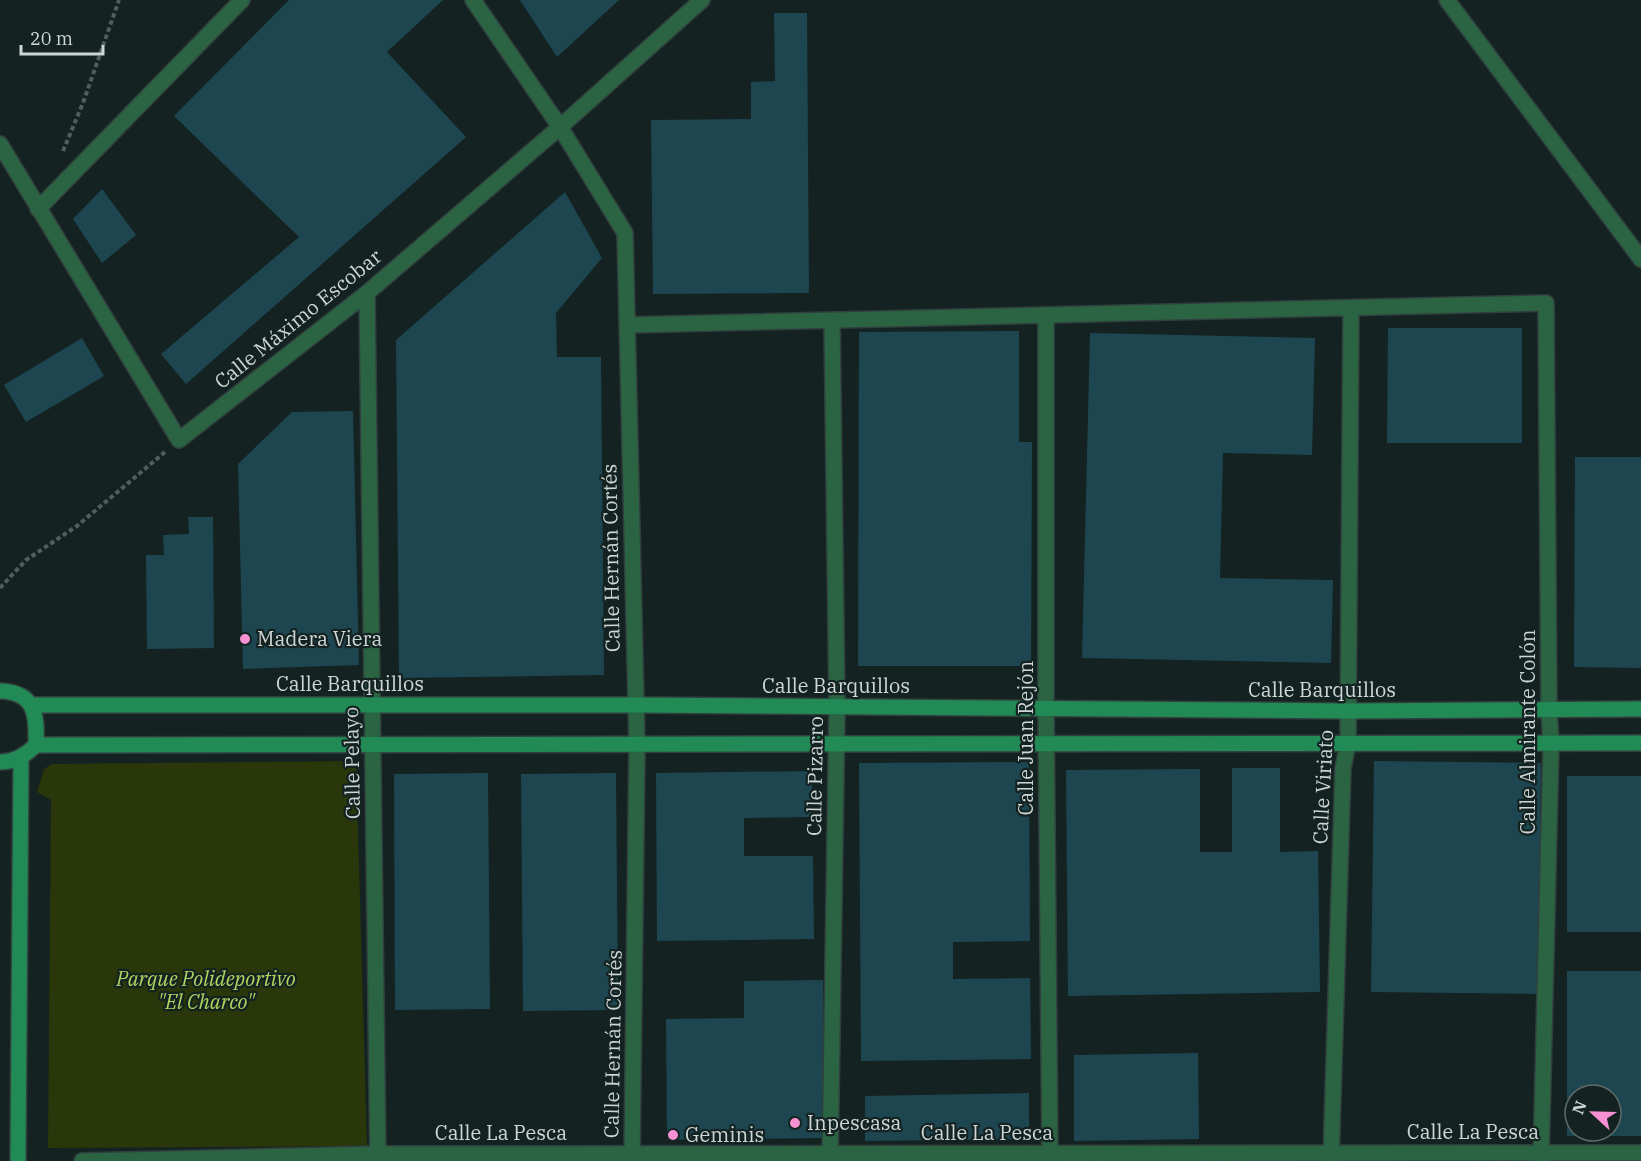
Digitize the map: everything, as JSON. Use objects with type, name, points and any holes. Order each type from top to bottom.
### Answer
[{"type":"main road","points":[[0,691],[9,691],[21,696],[31,705],[37,718],[36,745]]},
{"type":"main road","name":"Calle Barquillos","points":[[31,705],[635,705],[1348,711],[1641,709]]},
{"type":"main road","points":[[0,762],[8,762],[21,757],[36,745],[637,745],[837,742],[1641,743]]},
{"type":"main road","points":[[18,1161],[21,757]]},
{"type":"street","points":[[38,208],[243,0]]},
{"type":"street","name":"Calle Hernán Cortés","points":[[473,0],[560,127],[625,233],[637,745],[632,1157]]},
{"type":"street","name":"Calle Máximo Escobar","points":[[179,440],[367,293],[560,127],[702,0]]},
{"type":"street","points":[[1447,0],[1641,259]]},
{"type":"street","points":[[0,144],[179,440]]},
{"type":"street","name":"Calle Pelayo","points":[[367,293],[378,1157]]},
{"type":"street","name":"Calle Almirante Colón","points":[[1351,308],[1546,303],[1551,743],[1541,1157]]},
{"type":"street","points":[[627,325],[1351,308]]},
{"type":"street","name":"Calle Viriato","points":[[1331,1157],[1343,768],[1348,743],[1351,308]]},
{"type":"street","name":"Calle Juan Rejón","points":[[1046,315],[1046,743],[1050,1157]]},
{"type":"street","name":"Calle Pizarro","points":[[830,1157],[837,742],[832,321]]},
{"type":"street","name":"Calle La Pesca","points":[[82,1161],[378,1157],[1541,1157],[1641,1153]]},
{"type":"path","points":[[61,156],[83,103],[119,0]]},
{"type":"path","points":[[0,588],[26,560],[77,526],[179,440]]},
{"type":"green space","name":"Parque Polideportivo \"El Charco\"","points":[[356,761],[367,1146],[48,1148],[51,800],[37,792],[44,769],[52,764]]},
{"type":"building","points":[[289,0],[443,0],[387,52],[466,137],[186,384],[161,354],[299,237],[174,116]]},
{"type":"building","points":[[520,0],[619,0],[557,57]]},
{"type":"building","points":[[774,13],[807,13],[809,293],[653,294],[651,120],[751,119],[751,82],[775,81]]},
{"type":"building","points":[[102,189],[136,235],[102,263],[73,219]]},
{"type":"building","points":[[565,192],[602,258],[556,313],[557,357],[601,357],[604,675],[399,678],[396,340]]},
{"type":"building","points":[[1388,328],[1522,328],[1522,443],[1387,443]]},
{"type":"building","points":[[1019,331],[1019,442],[1032,442],[1031,666],[858,666],[859,332]]},
{"type":"building","points":[[1090,333],[1315,338],[1312,455],[1223,453],[1220,578],[1333,580],[1331,663],[1082,658]]},
{"type":"building","points":[[82,338],[104,376],[26,422],[4,385]]},
{"type":"building","points":[[353,411],[359,665],[243,669],[238,464],[292,412]]},
{"type":"building","points":[[1575,457],[1641,457],[1641,668],[1574,667]]},
{"type":"building","points":[[188,517],[213,517],[214,648],[147,649],[146,555],[164,555],[163,535],[189,534]]},
{"type":"building","points":[[1374,761],[1541,763],[1538,994],[1371,992]]},
{"type":"building","points":[[1029,762],[1030,941],[953,942],[953,979],[1030,978],[1031,1059],[861,1061],[859,763]]},
{"type":"building","points":[[1232,768],[1280,768],[1280,852],[1318,851],[1320,992],[1068,996],[1066,770],[1200,769],[1200,852],[1232,852]]},
{"type":"building","points":[[812,771],[812,817],[744,818],[744,856],[813,856],[814,939],[657,941],[656,773]]},
{"type":"building","points":[[488,773],[490,1009],[395,1010],[394,774]]},
{"type":"building","points":[[616,773],[618,1010],[523,1011],[521,774]]},
{"type":"building","points":[[1567,776],[1641,776],[1641,932],[1567,932]]},
{"type":"building","points":[[1567,971],[1641,971],[1641,1136],[1623,1136],[1623,1083],[1567,1083]]},
{"type":"building","points":[[823,980],[824,1138],[667,1140],[666,1019],[744,1018],[744,981]]},
{"type":"building","points":[[1198,1053],[1199,1139],[1074,1141],[1074,1055]]},
{"type":"building","points":[[1029,1093],[1029,1139],[865,1141],[865,1096]]},
{"type":"place","name":"Madera Viera","points":[[245,639]]},
{"type":"place","name":"Inpescasa","points":[[795,1123]]},
{"type":"place","name":"Geminis","points":[[673,1135]]}]
